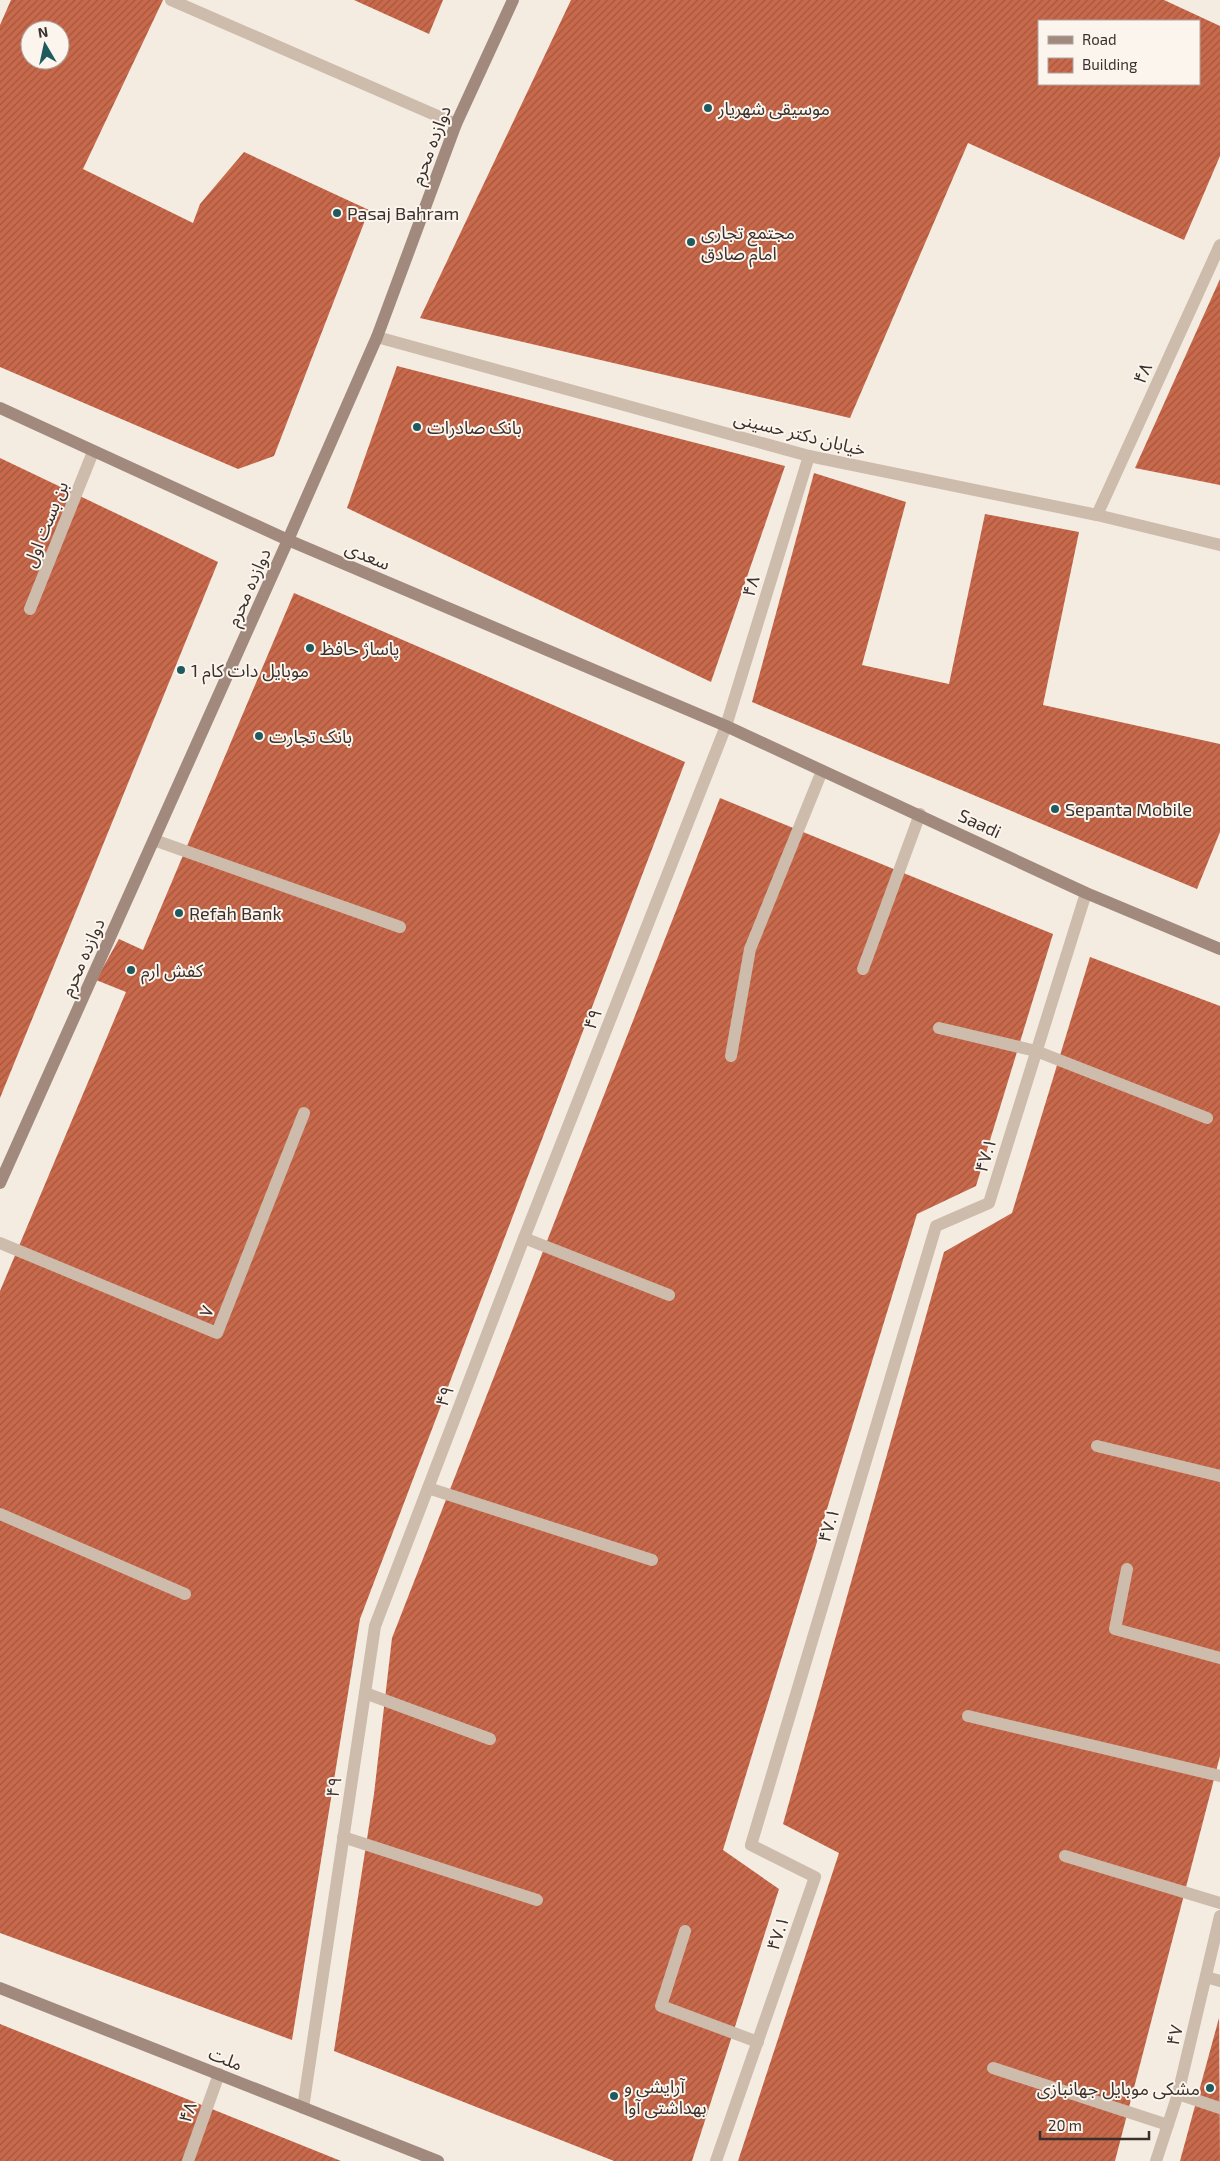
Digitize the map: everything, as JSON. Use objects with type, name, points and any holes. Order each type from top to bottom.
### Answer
[{"type":"main road","name":"دوازده محرم","points":[[0,1183],[377,337],[456,124],[513,0]]},
{"type":"main road","name":"سعدی","points":[[0,408],[288,540],[726,726]]},
{"type":"main road","name":"Saadi","points":[[726,726],[920,814],[1086,893],[1220,949]]},
{"type":"main road","name":"ملت","points":[[0,1988],[438,2161]]},
{"type":"street","points":[[171,0],[456,124]]},
{"type":"street","name":"۴۸","points":[[1097,515],[1220,245]]},
{"type":"street","name":"خیابان دکتر حسینی","points":[[377,337],[809,456],[1097,515],[1220,545]]},
{"type":"street","name":"بن بست اول","points":[[30,608],[93,452]]},
{"type":"street","name":"۴۸","points":[[726,726],[809,456]]},
{"type":"street","name":"۴۹","points":[[303,2108],[375,1626],[524,1238],[726,726]]},
{"type":"street","points":[[731,1056],[750,949],[822,771]]},
{"type":"street","points":[[863,969],[920,814]]},
{"type":"street","points":[[154,840],[400,927]]},
{"type":"street","name":"۴۷.۱","points":[[716,2161],[815,1877],[751,1845],[936,1226],[989,1202],[1086,893]]},
{"type":"street","points":[[939,1028],[1036,1051],[1207,1118]]},
{"type":"street","name":"۷","points":[[0,1243],[217,1333],[304,1113]]},
{"type":"street","points":[[524,1238],[669,1295]]},
{"type":"street","points":[[1097,1446],[1220,1476]]},
{"type":"street","points":[[428,1488],[652,1560]]},
{"type":"street","points":[[0,1514],[185,1594]]},
{"type":"street","points":[[1127,1569],[1115,1629],[1220,1658]]},
{"type":"street","points":[[365,1693],[490,1739]]},
{"type":"street","points":[[968,1716],[1220,1776]]},
{"type":"street","points":[[343,1837],[538,1900]]},
{"type":"street","points":[[1065,1856],[1220,1903]]},
{"type":"street","name":"۴۷","points":[[1156,2161],[1178,2094],[1220,1916]]},
{"type":"street","points":[[685,1931],[661,2006],[758,2042]]},
{"type":"street","points":[[1206,1977],[1220,1981]]},
{"type":"street","points":[[993,2068],[1168,2125]]},
{"type":"street","name":"۴۸","points":[[188,2161],[219,2074]]},
{"type":"street","points":[[1178,2094],[1220,2108]]},
{"type":"building","points":[[11,0],[163,0],[83,169],[193,223],[200,204],[244,152],[369,210],[274,456],[238,469],[0,367],[0,25]]},
{"type":"building","points":[[354,0],[443,0],[429,34]]},
{"type":"building","name":"مجتمع تجاری امام صادق","points":[[571,0],[1164,0],[1220,26],[1220,156],[1184,240],[968,143],[850,418],[420,318]]},
{"type":"building","points":[[1220,279],[1220,485],[1135,468]]},
{"type":"building","points":[[397,366],[785,466],[711,682],[347,508]]},
{"type":"building","points":[[0,458],[218,562],[0,1098]]},
{"type":"building","points":[[814,473],[906,502],[862,665],[949,684],[985,514],[1079,532],[1043,705],[1220,744],[1220,832],[1197,889],[752,702]]},
{"type":"building","points":[[294,593],[685,762],[360,1619],[292,2040],[0,1933],[0,1291],[126,992],[96,980],[119,939],[143,950]]},
{"type":"building","points":[[720,798],[1053,934],[976,1186],[917,1214],[723,1850],[779,1889],[692,2161],[614,2161],[334,2051],[374,1794],[392,1638]]},
{"type":"building","points":[[1090,957],[1220,1006],[1220,1756],[1115,2161],[738,2161],[839,1853],[783,1824],[944,1252],[1012,1213]]},
{"type":"building","name":"مشکی موبایل جهانبازی","points":[[1219,2018],[1220,2161],[1180,2161]]},
{"type":"building","points":[[0,2024],[341,2161],[0,2161]]},
{"type":"place","name":"موسیقی شهریار","points":[[708,108]]},
{"type":"place","name":"Pasaj Bahram","points":[[337,213]]},
{"type":"place","name":"مجتمع تجاری امام صادق","points":[[691,242]]},
{"type":"place","name":"بانک صادرات","points":[[417,427]]},
{"type":"place","name":"پاساژ حافظ","points":[[310,648]]},
{"type":"place","name":"موبایل دات کام 1","points":[[181,670]]},
{"type":"place","name":"بانک تجارت","points":[[259,736]]},
{"type":"place","name":"Sepanta Mobile","points":[[1055,809]]},
{"type":"place","name":"Refah Bank","points":[[179,913]]},
{"type":"place","name":"کفش ارم","points":[[131,970]]},
{"type":"place","name":"مشکی موبایل جهانبازی","points":[[1210,2088]]},
{"type":"place","name":"آرایشی و بهداشتی آوا","points":[[614,2096]]}]
